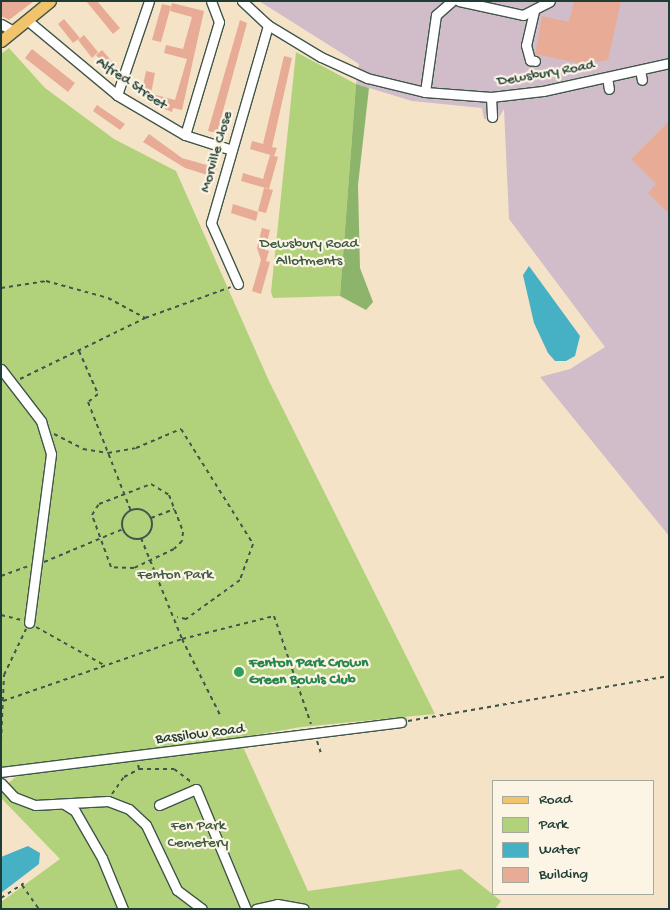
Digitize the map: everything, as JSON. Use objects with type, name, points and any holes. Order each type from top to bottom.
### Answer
[{"type":"main road","points":[[1,41],[50,1]]},
{"type":"street","points":[[117,95],[149,1]]},
{"type":"street","points":[[185,135],[219,22],[211,1]]},
{"type":"street","name":"Dewsbury Road","points":[[242,1],[267,30],[366,78],[425,92],[491,97],[607,77],[669,63]]},
{"type":"street","points":[[425,92],[436,15],[452,1]]},
{"type":"street","points":[[459,1],[523,15],[534,11],[550,1]]},
{"type":"street","points":[[534,11],[526,45],[530,60],[535,61]]},
{"type":"street","name":"Alfred Street","points":[[27,20],[117,95],[185,135],[232,150]]},
{"type":"street","points":[[1,24],[13,31]]},
{"type":"street","name":"Morville Close","points":[[238,284],[211,223],[267,30]]},
{"type":"street","points":[[640,70],[642,80]]},
{"type":"street","points":[[607,77],[609,89]]},
{"type":"street","points":[[491,97],[492,117]]},
{"type":"street","points":[[1,369],[41,422],[51,454],[29,623]]},
{"type":"street","name":"Bassilow Road","points":[[1,772],[136,757],[401,722]]},
{"type":"street","points":[[1,783],[24,803],[64,804],[108,801],[128,808],[146,825],[178,890],[185,909]]},
{"type":"street","points":[[159,805],[196,789],[246,909]]},
{"type":"street","points":[[64,804],[75,811],[102,858],[124,909]]},
{"type":"street","points":[[178,890],[202,909]]},
{"type":"street","points":[[256,909],[277,904],[304,909]]},
{"type":"path","points":[[1,288],[46,281],[108,298],[145,318]]},
{"type":"path","points":[[12,383],[145,318],[238,284]]},
{"type":"path","points":[[78,350],[98,394],[88,402],[131,511]]},
{"type":"path","points":[[41,422],[61,439],[108,453],[136,448],[181,429],[253,544],[240,580],[186,619],[177,618]]},
{"type":"path","points":[[151,484],[159,486],[174,509],[183,532],[182,541],[134,568],[111,568],[92,515],[99,504],[124,493],[151,484]]},
{"type":"path","points":[[150,518],[174,509]]},
{"type":"path","points":[[131,511],[143,511],[150,518],[150,531],[141,538],[133,538],[123,529],[124,516],[131,511]]},
{"type":"path","points":[[1,576],[37,565],[123,529]]},
{"type":"path","points":[[141,538],[177,618],[182,639],[220,715]]},
{"type":"path","points":[[1,615],[29,623],[106,665]]},
{"type":"path","points":[[3,701],[182,639],[274,616],[321,753]]},
{"type":"path","points":[[1,741],[4,675],[29,623]]},
{"type":"path","points":[[401,722],[669,676]]},
{"type":"path","points":[[136,757],[139,769]]},
{"type":"path","points":[[108,801],[124,777],[139,769],[174,769],[196,789]]},
{"type":"path","points":[[1,898],[23,884],[39,909]]},
{"type":"shaded area","points":[[259,1],[669,1],[669,536],[540,377],[570,369],[605,347],[509,219],[504,109],[498,119],[484,119],[482,108],[412,101],[356,84],[359,64]]},
{"type":"green space","name":"Fenton Park","points":[[9,48],[45,88],[114,139],[176,171],[269,381],[435,714],[301,727],[239,738],[308,891],[461,869],[501,901],[495,909],[1,909],[1,902],[60,859],[1,798],[1,789],[17,776],[15,767],[1,770],[1,54]]},
{"type":"green space","name":"Dewsbury Road Allotments","points":[[296,52],[356,84],[340,296],[273,298],[271,292]]},
{"type":"green space","points":[[356,84],[369,88],[358,185],[360,268],[373,302],[366,310],[340,296]]},
{"type":"water","points":[[529,266],[580,336],[575,356],[566,361],[555,361],[548,353],[534,323],[523,275]]},
{"type":"water","points":[[28,846],[40,853],[39,864],[1,893],[1,857]]},
{"type":"building","points":[[1,1],[34,1],[9,20],[1,16]]},
{"type":"building","points":[[86,1],[97,1],[120,28],[113,34]]},
{"type":"building","points":[[574,1],[621,1],[608,60],[583,64],[535,54],[542,16],[569,22]]},
{"type":"building","points":[[172,3],[204,11],[182,110],[173,108],[172,112],[150,103],[152,94],[175,100],[187,59],[164,53],[166,45],[183,49],[192,17],[170,11]]},
{"type":"building","points":[[162,4],[171,6],[161,42],[152,40]]},
{"type":"building","points":[[64,19],[80,38],[73,43],[58,24]]},
{"type":"building","points":[[240,20],[247,23],[217,133],[208,131]]},
{"type":"building","points":[[84,35],[98,52],[92,58],[78,40]]},
{"type":"building","points":[[32,49],[75,83],[68,92],[25,58]]},
{"type":"building","points":[[102,50],[117,67],[111,72],[96,55]]},
{"type":"building","points":[[284,56],[292,58],[272,147],[277,148],[274,156],[250,149],[252,141],[263,144]]},
{"type":"building","points":[[146,71],[155,73],[150,99],[141,96]]},
{"type":"building","points":[[97,105],[125,124],[120,130],[93,111]]},
{"type":"building","points":[[669,121],[669,214],[648,193],[656,184],[631,159]]},
{"type":"building","points":[[149,134],[182,158],[217,168],[214,177],[185,168],[143,142]]},
{"type":"building","points":[[270,155],[278,157],[269,189],[241,181],[243,173],[263,179]]},
{"type":"building","points":[[264,188],[273,190],[266,213],[258,211]]},
{"type":"building","points":[[233,204],[258,212],[256,221],[231,213]]},
{"type":"building","points":[[262,228],[270,230],[265,250],[269,251],[266,261],[270,262],[261,294],[252,291],[261,260],[257,248]]},
{"type":"place","name":"Fenton Park Crown Green Bowls Club","points":[[239,672]]},
{"type":"park label","name":"Fen Park Cemetery","points":[[198,834]]}]
